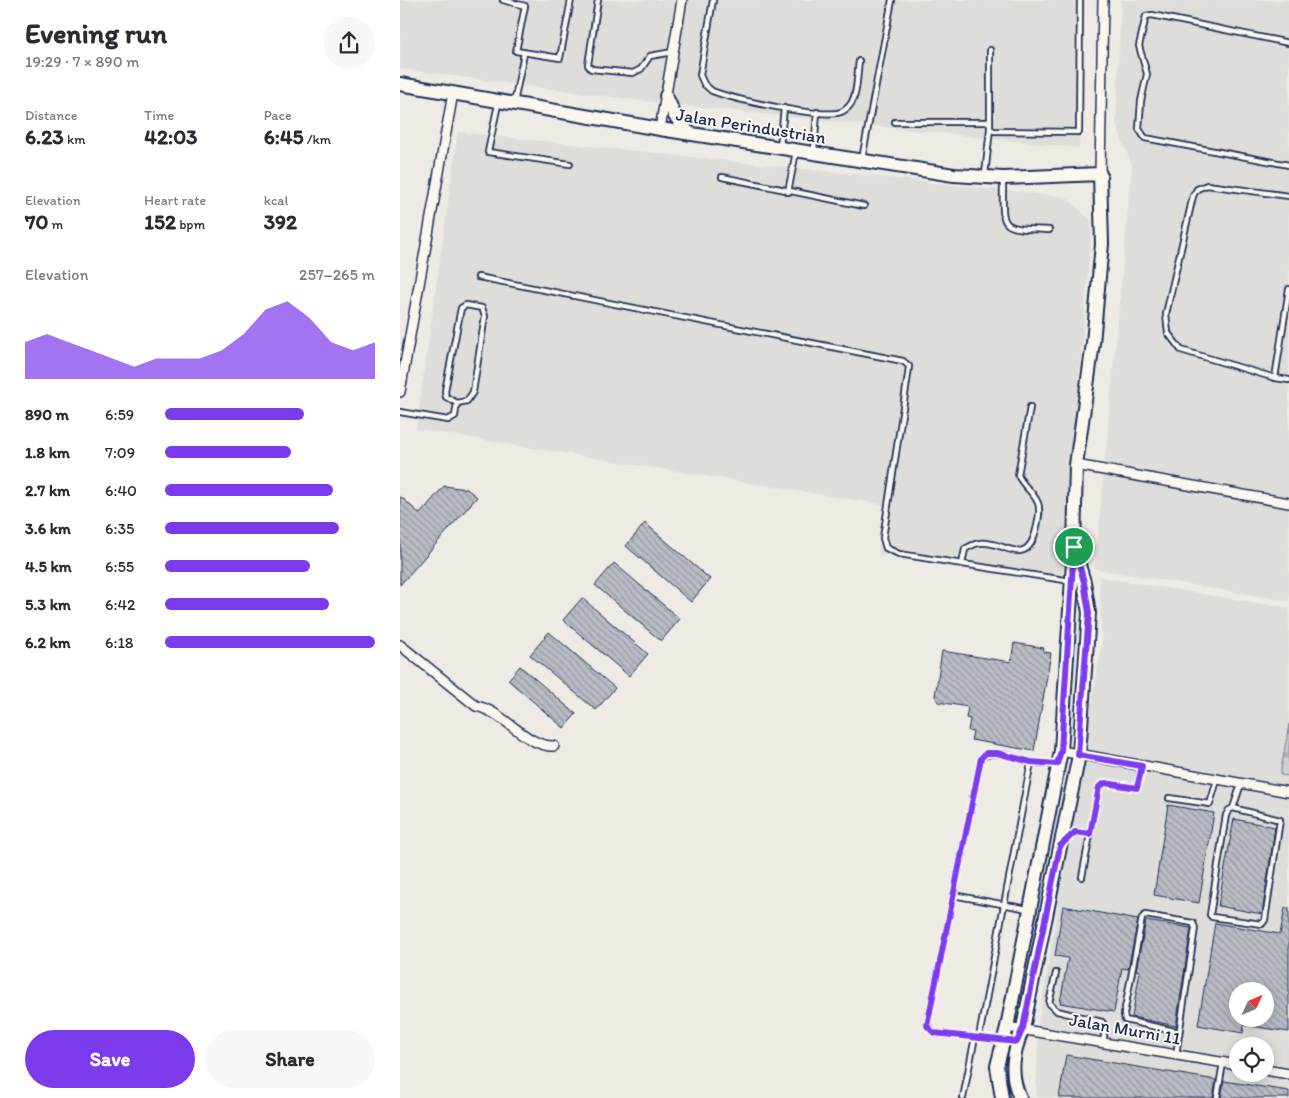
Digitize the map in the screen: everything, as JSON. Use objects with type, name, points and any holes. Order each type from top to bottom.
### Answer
[{"type":"main road","name":"Jalan Perindustrian","points":[[400,84],[660,129],[954,175],[1003,178],[1100,174]]},
{"type":"main road","points":[[666,96],[675,116],[689,133]]},
{"type":"main road","points":[[1020,1098],[1013,1083],[1017,1042],[1023,1028],[1078,755],[1089,613],[1078,581],[1074,547],[1076,465],[1093,343],[1102,244],[1100,174]]},
{"type":"main road","points":[[1002,1098],[997,1066],[1007,1027],[1028,909],[1061,751],[1078,581]]},
{"type":"street","points":[[660,129],[682,0]]},
{"type":"street","points":[[1100,174],[1103,0]]},
{"type":"street","points":[[400,392],[453,93]]},
{"type":"street","points":[[1076,465],[1289,503]]},
{"type":"street","points":[[400,644],[476,706],[488,708],[538,744],[554,746]]},
{"type":"street","points":[[1061,751],[1289,792]]},
{"type":"street","name":"Jalan Murni 11","points":[[1007,1027],[1023,1028],[1229,1063]]},
{"type":"street","points":[[1274,1072],[1289,1074]]},
{"type":"lane","points":[[503,0],[525,6],[516,51],[560,58],[571,0]]},
{"type":"lane","points":[[598,0],[588,65],[591,69],[632,73],[641,69],[650,56],[673,52]]},
{"type":"lane","points":[[713,0],[700,75],[704,84],[718,93],[784,108],[818,112],[840,112],[849,106],[854,99],[859,61]]},
{"type":"lane","points":[[861,160],[892,0]]},
{"type":"lane","points":[[990,129],[1079,132],[1080,0]]},
{"type":"lane","points":[[1289,43],[1152,15],[1146,16],[1139,46],[1147,74],[1141,101],[1139,129],[1145,138],[1289,165]]},
{"type":"lane","points":[[984,177],[990,129],[990,50]]},
{"type":"lane","points":[[514,104],[524,53]]},
{"type":"lane","points":[[499,101],[488,152],[570,164]]},
{"type":"lane","points":[[780,148],[784,108]]},
{"type":"lane","points":[[813,153],[818,112]]},
{"type":"lane","points":[[895,122],[989,122]]},
{"type":"lane","points":[[788,192],[796,150]]},
{"type":"lane","points":[[722,177],[864,206]]},
{"type":"lane","points":[[1003,178],[1003,217],[1006,224],[1013,228],[1049,230]]},
{"type":"lane","points":[[1289,196],[1207,185],[1197,189],[1193,196],[1166,314],[1168,333],[1180,350],[1275,378],[1289,380]]},
{"type":"lane","points":[[478,277],[903,360],[909,366],[883,538],[886,548],[899,554],[1078,581]]},
{"type":"lane","points":[[1275,378],[1289,289]]},
{"type":"lane","points":[[466,305],[482,308],[486,316],[473,392],[467,401],[457,403],[446,397],[445,391],[461,308],[466,305]]},
{"type":"lane","points":[[400,412],[448,420],[455,416],[457,403]]},
{"type":"lane","points":[[962,564],[965,549],[980,543],[1014,551],[1026,550],[1032,545],[1037,528],[1039,506],[1031,490],[1022,485],[1018,476],[1030,407]]},
{"type":"lane","points":[[1017,1042],[934,1033],[927,1026],[981,758],[986,753],[997,753],[1031,762],[1057,764]]},
{"type":"lane","points":[[964,1098],[1031,762]]},
{"type":"lane","points":[[1082,877],[1099,787],[1105,783],[1137,788],[1142,766]]},
{"type":"lane","points":[[1169,798],[1210,804],[1217,780]]},
{"type":"lane","points":[[1234,808],[1280,820],[1265,920],[1262,924],[1212,917],[1210,915],[1226,815],[1234,808],[1241,784]]},
{"type":"lane","points":[[1060,846],[1075,832],[1090,834]]},
{"type":"lane","points":[[954,895],[1028,909]]},
{"type":"lane","points":[[1176,1055],[1195,928],[1193,923],[1145,915],[1142,918],[1124,1014],[1125,1020],[1179,1032]]},
{"type":"lane","points":[[1056,973],[1049,1003],[1050,1007],[1057,1011],[1102,1022],[1104,1042]]},
{"type":"lane","points":[[1217,1098],[1223,1062]]},
{"type":"shaded area","points":[[400,0],[1085,0],[1079,148],[651,102],[400,69]]},
{"type":"shaded area","points":[[1121,0],[1289,0],[1289,601],[1095,569],[1132,166],[1116,123]]},
{"type":"shaded area","points":[[458,132],[1066,197],[1092,222],[1062,581],[878,554],[885,505],[416,429]]},
{"type":"shaded area","points":[[1099,577],[1289,608],[1289,1098],[1038,1098],[1036,1093],[1039,1019],[1102,643]]},
{"type":"green space","points":[[1289,724],[1289,776],[1280,775]]},
{"type":"building","points":[[444,486],[467,489],[477,497],[400,585],[400,496],[420,514]]},
{"type":"building","points":[[645,523],[710,579],[691,602],[626,546]]},
{"type":"building","points":[[614,563],[680,619],[661,641],[595,585]]},
{"type":"building","points":[[582,598],[648,654],[629,676],[563,620]]},
{"type":"building","points":[[549,632],[615,688],[596,710],[530,655]]},
{"type":"building","points":[[1014,643],[1044,648],[1043,652],[1051,653],[1034,751],[971,740],[973,732],[968,731],[970,719],[966,718],[968,707],[938,702],[935,696],[942,651],[1011,662]]},
{"type":"building","points":[[520,666],[576,714],[564,728],[508,680]]},
{"type":"building","points":[[1168,805],[1214,813],[1199,903],[1154,895]]},
{"type":"building","points":[[1234,819],[1275,827],[1262,914],[1218,906]]},
{"type":"building","points":[[1063,906],[1138,920],[1128,969],[1122,968],[1114,1012],[1060,1003],[1068,958],[1055,956]]},
{"type":"building","points":[[1285,908],[1289,908],[1289,1032],[1263,1028],[1274,1028],[1274,982],[1229,982],[1229,1028],[1244,1028],[1243,1033],[1198,1025],[1215,923],[1280,934]]},
{"type":"building","points":[[1146,921],[1191,928],[1176,1026],[1132,1017],[1140,971],[1136,970]]},
{"type":"building","points":[[1066,1055],[1216,1080],[1213,1098],[1059,1098]]},
{"type":"building","points":[[1224,1081],[1289,1091],[1289,1098],[1221,1098]]},
{"type":"route","points":[[1074,547],[1084,582],[1089,613],[1078,755],[1142,766],[1137,788],[1105,783],[1099,787],[1090,834],[1075,832],[1065,839],[1060,846],[1023,1028],[1017,1042],[934,1033],[927,1026],[981,758],[986,753],[997,753],[1031,762],[1057,764],[1061,751],[1074,547]]}]
